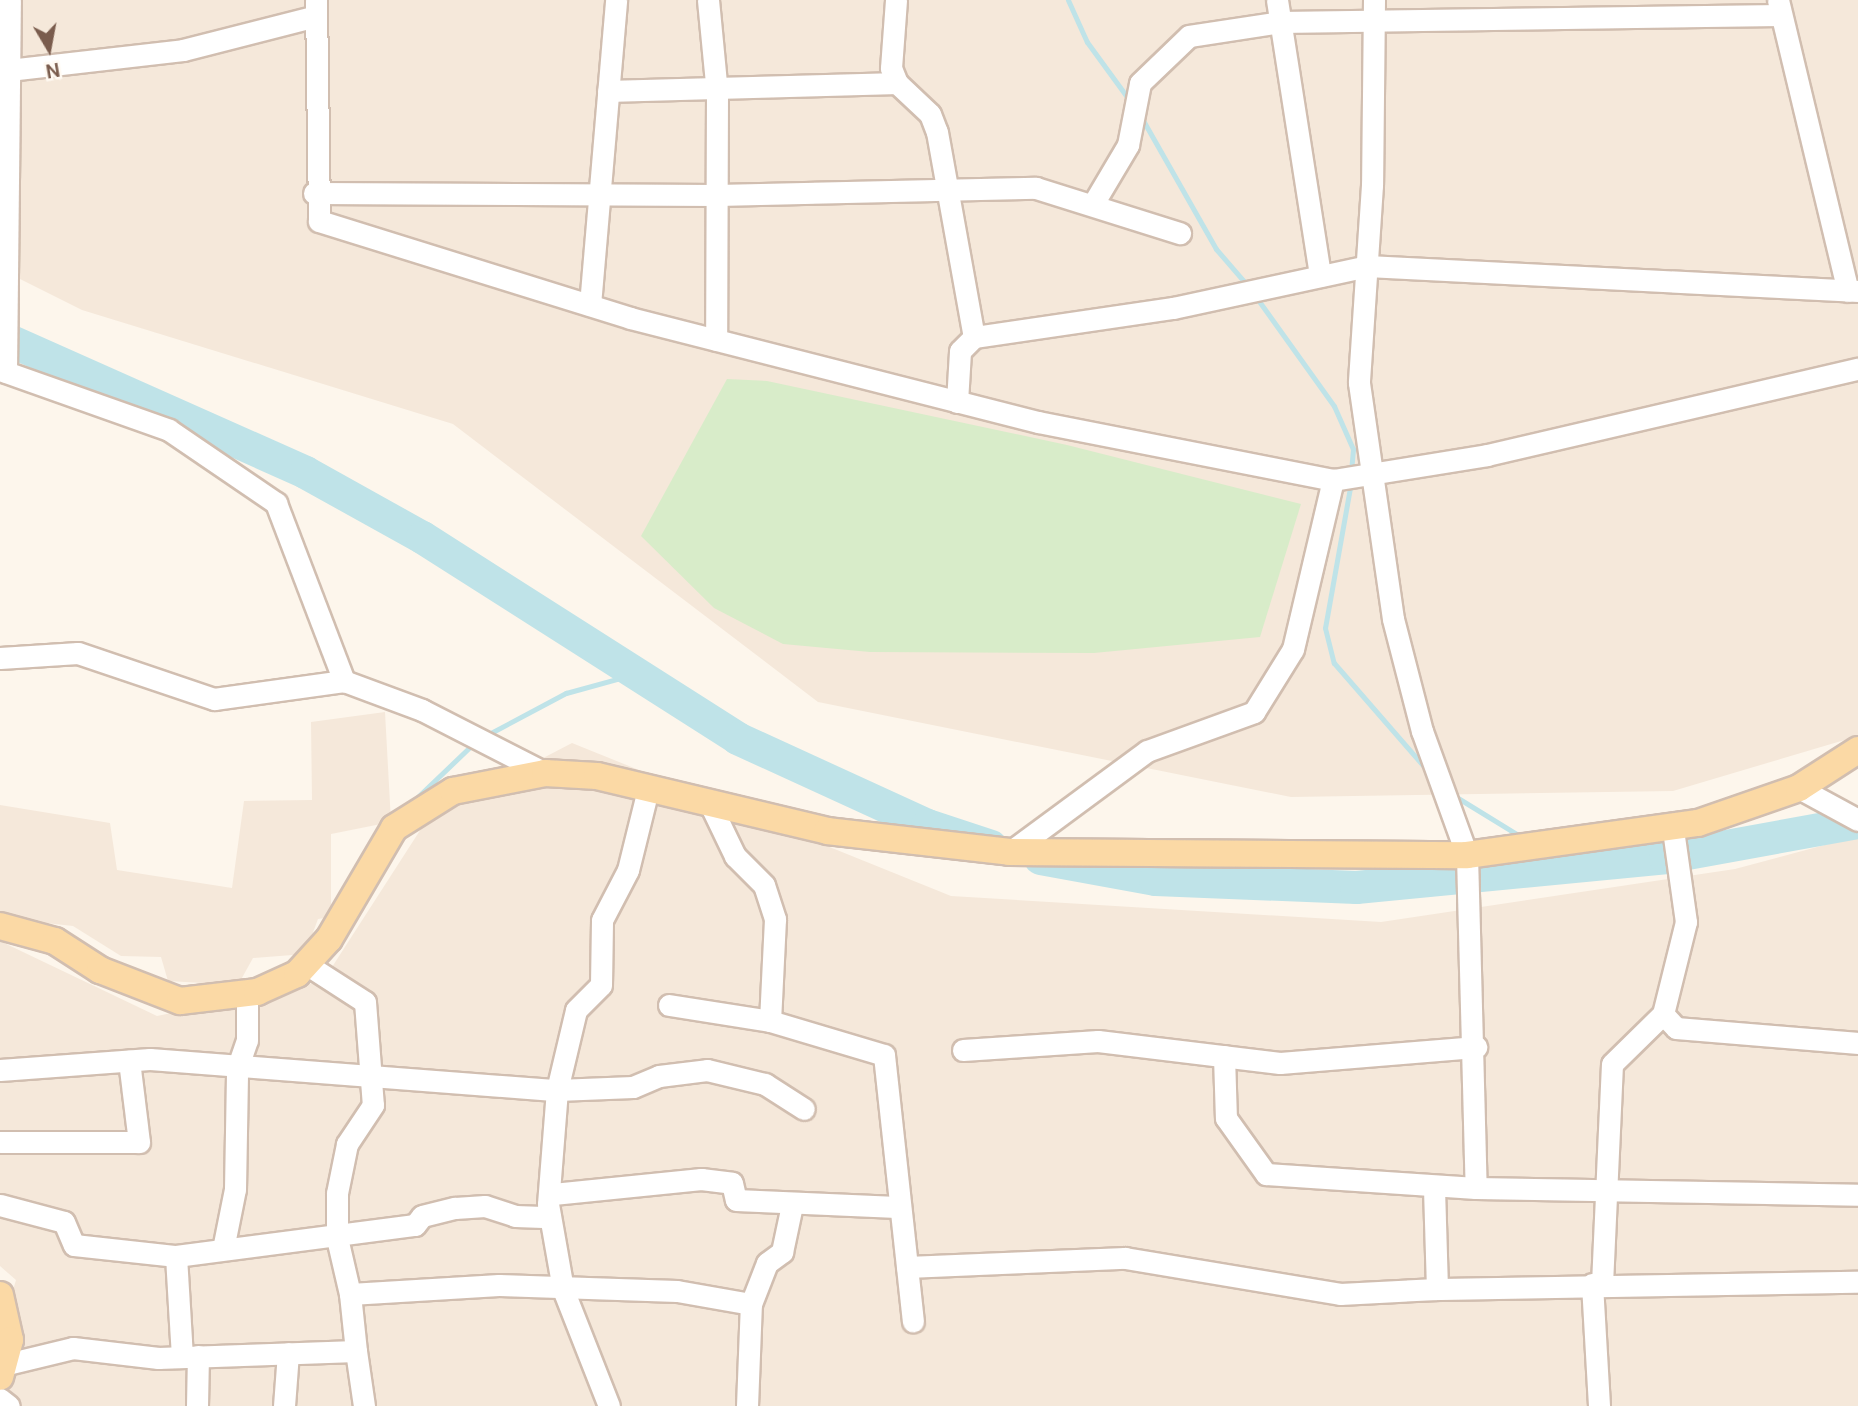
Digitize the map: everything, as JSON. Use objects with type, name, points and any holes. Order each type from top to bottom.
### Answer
[{"type":"main road","points":[[0,926],[55,941],[100,970],[180,1001],[247,994],[297,974],[306,964],[355,903],[394,828],[453,791],[545,773],[648,789],[827,831],[1010,852],[1467,855],[1673,828],[1799,788],[1858,750]]},
{"type":"main road","points":[[0,1295],[8,1313],[4,1371]]},
{"type":"street","points":[[10,0],[3,71],[3,371],[169,430],[276,503],[344,681]]},
{"type":"street","points":[[590,306],[616,0]]},
{"type":"street","points":[[708,0],[717,93],[716,340]]},
{"type":"street","points":[[896,0],[888,54],[897,83],[930,114],[948,194],[974,337]]},
{"type":"street","points":[[1277,0],[1320,276]]},
{"type":"street","points":[[3,71],[183,50],[316,8],[314,193],[319,221],[590,306],[957,402],[1333,480],[1487,455],[1858,369]]},
{"type":"street","points":[[957,402],[960,351],[974,337],[1239,294],[1367,266],[1855,285],[1780,8],[1373,10],[1189,36],[1140,83],[1128,145],[1093,204]]},
{"type":"street","points":[[1373,10],[1367,266],[1359,383],[1376,473],[1393,619],[1422,732],[1467,855],[1476,1047],[1476,1188]]},
{"type":"street","points":[[608,91],[717,93],[897,83]]},
{"type":"street","points":[[314,193],[600,191],[718,195],[948,194],[1036,187],[1180,233]]},
{"type":"street","points":[[1010,852],[1147,751],[1254,712],[1293,649],[1333,480]]},
{"type":"street","points":[[0,658],[78,653],[214,699],[344,681],[422,710],[545,773]]},
{"type":"street","points":[[1799,788],[1858,820]]},
{"type":"street","points":[[609,1406],[563,1289],[550,1217],[557,1090],[576,1010],[601,985],[602,920],[628,870],[648,789]]},
{"type":"street","points":[[710,804],[735,856],[764,885],[775,919],[770,1021]]},
{"type":"street","points":[[1599,1406],[1597,1284],[1612,1064],[1663,1014],[1686,922],[1673,828]]},
{"type":"street","points":[[306,964],[365,1002],[373,1105],[348,1144],[337,1193],[337,1238],[351,1294],[364,1406]]},
{"type":"street","points":[[223,1250],[235,1189],[239,1062],[247,1040],[247,994]]},
{"type":"street","points":[[669,1005],[770,1021],[884,1055],[897,1207],[914,1321]]},
{"type":"street","points":[[1663,1014],[1676,1028],[1858,1043]]},
{"type":"street","points":[[962,1050],[1098,1041],[1280,1063],[1476,1047]]},
{"type":"street","points":[[1224,1056],[1226,1118],[1266,1174],[1476,1188],[1858,1195]]},
{"type":"street","points":[[0,1070],[129,1061],[239,1062],[557,1090],[633,1087],[659,1076],[707,1070],[765,1084],[804,1109]]},
{"type":"street","points":[[0,1142],[139,1142],[129,1061]]},
{"type":"street","points":[[553,1194],[701,1179],[732,1183],[736,1200],[792,1205],[897,1207]]},
{"type":"street","points":[[1434,1186],[1437,1289]]},
{"type":"street","points":[[0,1205],[64,1222],[74,1245],[176,1256],[337,1238],[415,1225],[422,1216],[455,1208],[485,1206],[515,1216],[550,1217]]},
{"type":"street","points":[[747,1406],[751,1304],[766,1263],[782,1252],[792,1205]]},
{"type":"street","points":[[176,1256],[197,1406]]},
{"type":"street","points":[[907,1267],[1125,1258],[1340,1294],[1597,1284],[1858,1282]]},
{"type":"street","points":[[351,1294],[499,1285],[677,1291],[751,1304]]},
{"type":"street","points":[[4,1371],[72,1348],[190,1357],[356,1351]]},
{"type":"street","points":[[284,1406],[288,1353]]},
{"type":"street","points":[[0,1399],[9,1406]]},
{"type":"shaded area","points":[[0,0],[1858,0],[1858,736],[1673,791],[1291,797],[818,702],[453,424],[82,310],[0,269]]},
{"type":"shaded area","points":[[385,712],[391,822],[331,834],[331,917],[318,919],[305,954],[253,958],[238,985],[168,981],[161,957],[121,956],[73,926],[0,918],[0,805],[110,823],[117,870],[232,888],[244,801],[312,800],[311,722]]},
{"type":"shaded area","points":[[572,743],[951,896],[1381,922],[1735,869],[1858,836],[1858,1406],[0,1406],[0,1334],[16,1280],[0,1266],[0,941],[157,1016],[323,981],[428,818]]},
{"type":"green space","points":[[727,379],[767,381],[1067,445],[1301,504],[1260,637],[1094,653],[870,652],[783,644],[714,608],[641,536]]},
{"type":"waterway","points":[[1068,0],[1087,42],[1130,101]]},
{"type":"waterway","points":[[1140,115],[1216,249],[1248,286]]},
{"type":"waterway","points":[[1256,297],[1334,406],[1353,449],[1351,472]]},
{"type":"waterway","points":[[0,336],[305,472],[422,537],[737,738],[927,825],[991,846]]},
{"type":"waterway","points":[[1351,482],[1325,628],[1334,663],[1426,769]]},
{"type":"waterway","points":[[485,736],[566,693],[635,674]]},
{"type":"waterway","points":[[406,808],[474,743]]},
{"type":"waterway","points":[[1453,795],[1523,838]]},
{"type":"waterway","points":[[1040,858],[1155,879],[1356,887],[1665,857],[1858,822]]},
{"type":"waterway","points":[[1549,853],[1579,866]]}]
